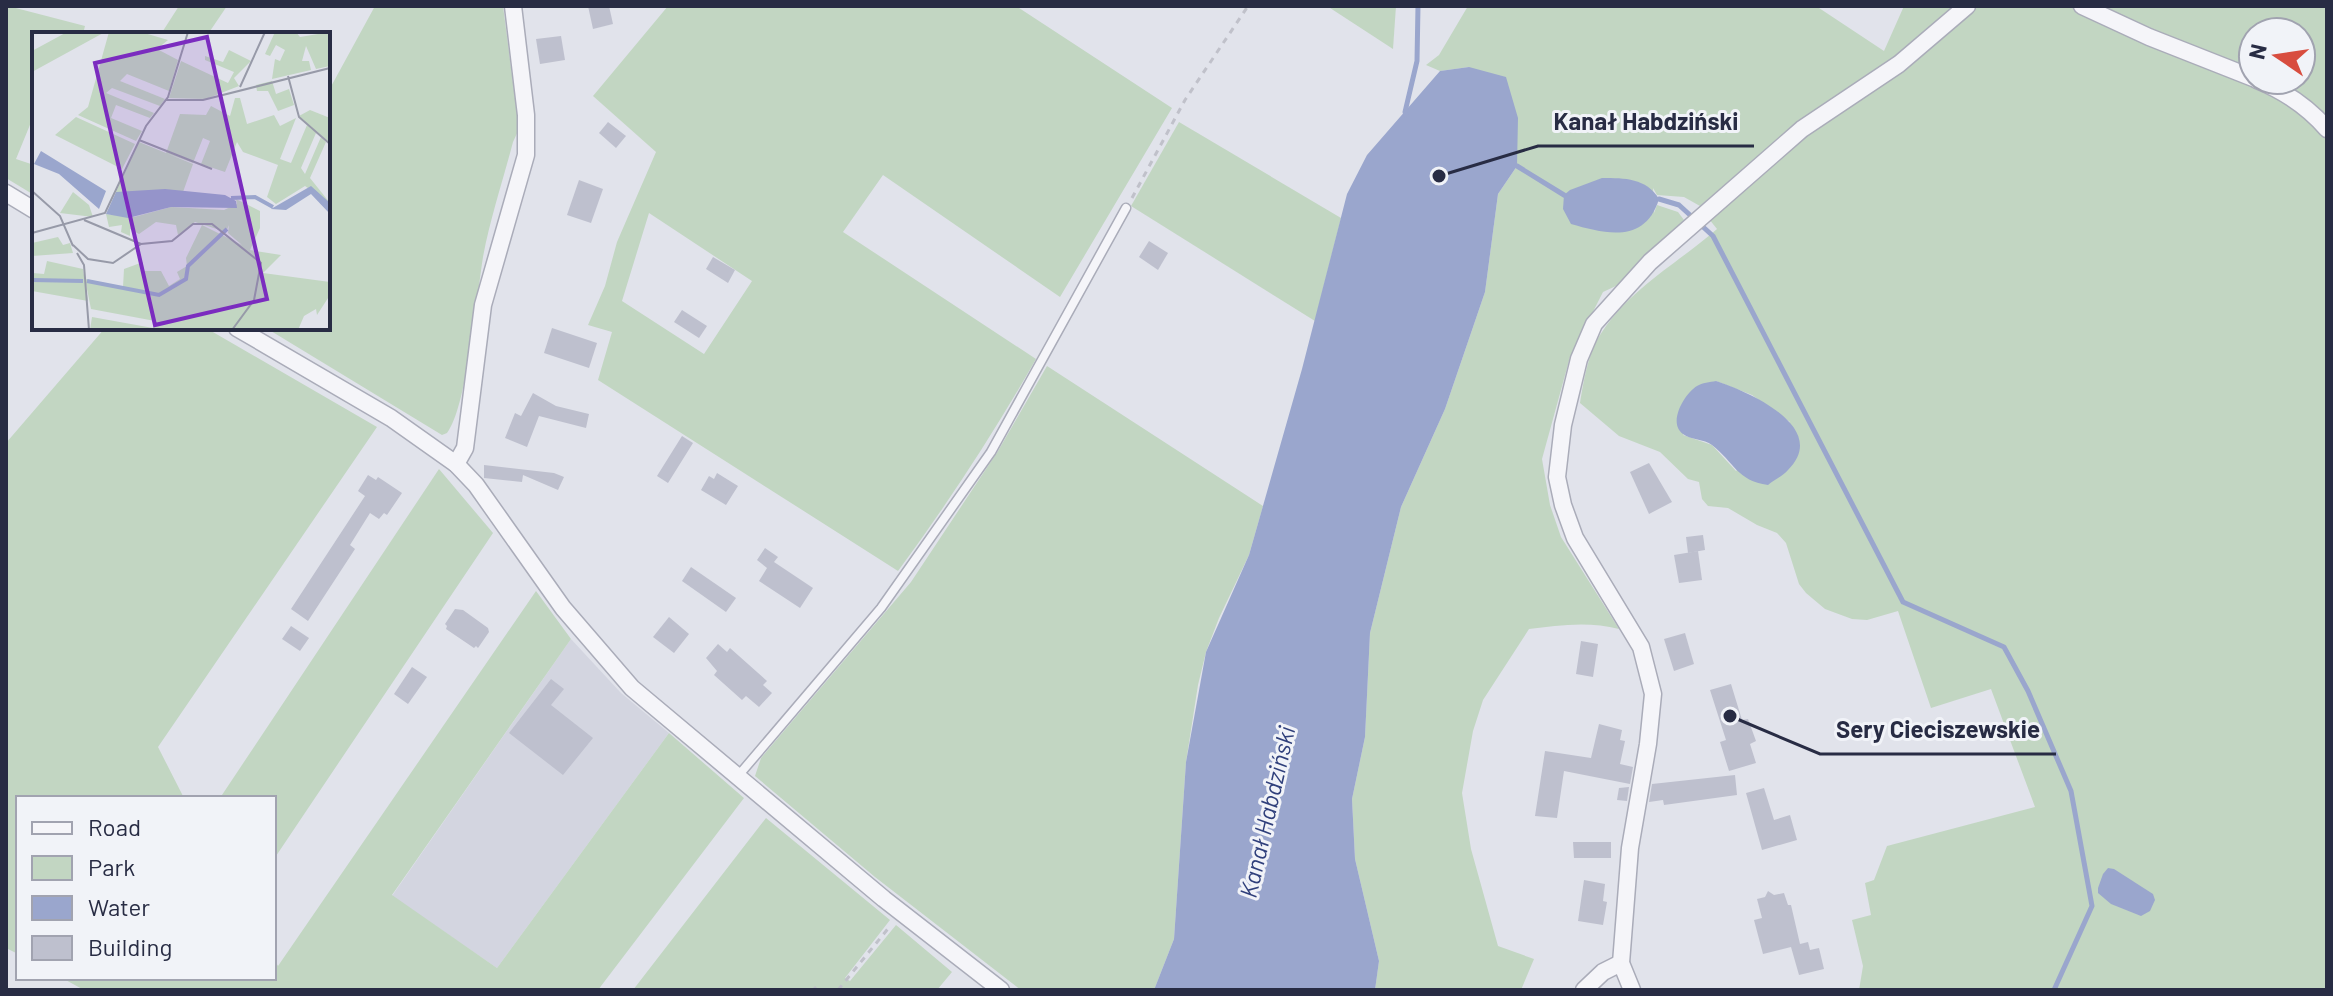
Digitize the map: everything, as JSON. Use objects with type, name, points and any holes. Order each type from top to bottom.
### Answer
[{"type":"street","points":[[456,464],[465,448],[483,305],[526,155],[526,115],[513,6]]},
{"type":"street","points":[[1632,990],[1621,963],[1630,848],[1648,744],[1653,694],[1641,647],[1575,538],[1563,505],[1557,477],[1563,425],[1579,359],[1594,324],[1650,262],[1802,129],[1899,64],[1967,6]]},
{"type":"street","points":[[2082,6],[2237,72]]},
{"type":"street","points":[[2289,96],[2313,113],[2327,129]]},
{"type":"street","points":[[6,193],[32,209]]},
{"type":"street","points":[[240,330],[391,418],[456,464],[476,485],[563,608],[632,688],[901,912],[1001,990]]},
{"type":"street","points":[[1584,990],[1603,972],[1621,963]]},
{"type":"lane","points":[[737,777],[881,608],[991,452],[1126,208]]},
{"type":"path","points":[[1126,208],[1185,100],[1248,6]]},
{"type":"path","points":[[838,990],[901,912]]},
{"type":"shaded area","points":[[571,639],[621,693],[669,733],[497,968],[392,896]]},
{"type":"green space","points":[[8,6],[85,26],[84,32],[32,32],[32,120],[16,159],[32,164],[32,194],[6,178]]},
{"type":"green space","points":[[179,6],[227,6],[209,32],[162,32]]},
{"type":"green space","points":[[375,6],[503,6],[519,129],[486,243],[460,400],[454,420],[447,433],[442,435],[269,330],[330,330],[330,88]]},
{"type":"green space","points":[[668,6],[1016,6],[1172,108],[1060,297],[883,175],[843,232],[1036,359],[970,467],[898,571],[598,380],[612,332],[588,325],[605,286],[617,242],[656,152],[593,96]],"holes":[[[649,213],[752,281],[704,354],[622,301]]]},
{"type":"green space","points":[[1327,6],[1396,6],[1393,49]]},
{"type":"green space","points":[[1468,6],[1816,6],[1884,51],[1904,6],[2327,6],[2327,990],[1859,990],[1863,966],[1852,920],[1871,915],[1865,883],[1874,880],[1887,846],[2035,807],[1991,689],[1931,708],[1898,611],[1867,620],[1852,619],[1825,609],[1799,584],[1786,543],[1777,533],[1728,508],[1708,506],[1702,499],[1699,482],[1688,479],[1660,452],[1619,436],[1580,403],[1593,348],[1614,316],[1641,289],[1717,229],[1709,219],[1821,123],[1856,100],[1816,110],[1700,206],[1684,197],[1657,195],[1653,188],[1654,213],[1657,205],[1678,212],[1684,220],[1618,285],[1603,292],[1570,357],[1542,459],[1550,505],[1561,537],[1619,629],[1585,624],[1529,629],[1483,700],[1473,731],[1462,793],[1471,849],[1498,946],[1534,959],[1521,990],[1375,990],[1379,961],[1355,859],[1352,799],[1365,737],[1370,633],[1401,507],[1445,409],[1485,292],[1498,194],[1517,166],[1469,67],[1440,71],[1426,65],[1439,55]],"holes":[[[1716,381],[1752,395],[1790,422],[1736,471],[1712,445],[1683,435]]]},
{"type":"green space","points":[[1179,122],[1341,218],[1315,321],[1131,206]]},
{"type":"green space","points":[[103,330],[209,330],[377,427],[158,747],[183,796],[16,796],[16,953],[6,948],[6,443]]},
{"type":"green space","points":[[1047,366],[1263,506],[1249,555],[1206,652],[1198,685],[1186,762],[1174,939],[1154,990],[1021,990],[875,877],[755,776],[761,758],[911,582],[998,451]]},
{"type":"green space","points":[[439,469],[493,533],[276,856],[276,796],[221,796]]},
{"type":"green space","points":[[536,591],[571,639],[392,895],[497,968],[669,733],[744,798],[598,990],[84,990],[66,980],[276,980],[276,962],[278,966]]},
{"type":"green space","points":[[766,818],[890,920],[845,978],[850,981],[896,925],[952,972],[937,990],[633,990]]},
{"type":"water","points":[[1469,67],[1506,77],[1518,118],[1517,166],[1498,194],[1485,292],[1445,409],[1401,507],[1370,633],[1365,737],[1352,799],[1355,859],[1379,961],[1375,990],[1154,990],[1174,939],[1186,762],[1206,652],[1249,555],[1302,369],[1347,194],[1367,155],[1440,71]]},
{"type":"water","points":[[1602,178],[1619,178],[1648,187],[1659,199],[1653,213],[1644,223],[1623,232],[1598,231],[1571,224],[1563,209],[1564,195]]},
{"type":"water","points":[[1716,381],[1764,402],[1780,413],[1799,439],[1799,454],[1784,474],[1768,485],[1742,475],[1712,445],[1686,436],[1679,429],[1677,416],[1688,395],[1699,385]]},
{"type":"water","points":[[2108,868],[2153,894],[2155,900],[2150,911],[2141,916],[2111,904],[2098,893],[2103,874]]},
{"type":"building","points":[[588,6],[609,6],[613,24],[593,29]]},
{"type":"building","points":[[561,36],[565,60],[540,64],[536,39]]},
{"type":"building","points":[[608,122],[626,136],[616,148],[599,133]]},
{"type":"building","points":[[579,180],[603,189],[591,223],[567,215]]},
{"type":"building","points":[[1149,241],[1168,253],[1158,270],[1139,257]]},
{"type":"building","points":[[713,257],[735,270],[728,283],[706,269]]},
{"type":"building","points":[[682,310],[707,326],[699,338],[674,322]]},
{"type":"building","points":[[552,328],[597,343],[589,368],[544,353]]},
{"type":"building","points":[[533,393],[556,406],[589,414],[586,428],[539,416],[527,447],[505,438],[515,413],[521,416]]},
{"type":"building","points":[[682,436],[693,443],[668,483],[657,476]]},
{"type":"building","points":[[1649,463],[1672,502],[1649,514],[1630,472]]},
{"type":"building","points":[[484,465],[554,473],[564,477],[558,490],[523,475],[522,482],[484,478]]},
{"type":"building","points":[[717,473],[738,486],[726,505],[701,490],[709,476],[714,479]]},
{"type":"building","points":[[368,475],[376,480],[378,477],[402,493],[387,515],[384,513],[379,519],[370,513],[350,545],[355,549],[308,621],[291,609],[365,496],[358,491]]},
{"type":"building","points":[[1703,535],[1705,550],[1688,553],[1686,537]]},
{"type":"building","points":[[765,548],[778,557],[774,562],[813,588],[800,608],[759,581],[767,568],[757,560]]},
{"type":"building","points":[[1698,551],[1702,580],[1679,583],[1674,555]]},
{"type":"building","points":[[691,567],[736,598],[726,612],[682,581]]},
{"type":"building","points":[[455,609],[463,610],[488,628],[489,632],[478,648],[446,629],[445,624]]},
{"type":"building","points":[[669,617],[689,634],[674,653],[653,637]]},
{"type":"building","points":[[291,626],[309,638],[300,651],[282,639]]},
{"type":"building","points":[[1685,633],[1694,664],[1674,671],[1664,639]]},
{"type":"building","points":[[1581,641],[1598,644],[1593,677],[1576,674]]},
{"type":"building","points":[[718,644],[727,652],[730,648],[767,681],[763,685],[772,693],[759,707],[746,696],[742,700],[714,675],[717,671],[706,658]]},
{"type":"building","points":[[412,667],[427,677],[408,704],[394,694]]},
{"type":"building","points":[[551,679],[564,689],[551,705],[593,738],[563,775],[509,733]]},
{"type":"building","points":[[1731,684],[1742,720],[1748,719],[1756,741],[1750,744],[1756,763],[1729,771],[1720,742],[1726,740],[1710,690]]},
{"type":"building","points":[[1599,724],[1622,730],[1620,740],[1625,741],[1620,764],[1633,767],[1630,784],[1564,771],[1557,818],[1535,816],[1545,751],[1591,758]]},
{"type":"building","points":[[1735,775],[1737,795],[1664,805],[1663,800],[1649,802],[1652,784]]},
{"type":"building","points":[[1629,787],[1627,801],[1617,800],[1619,788]]},
{"type":"building","points":[[1764,788],[1774,820],[1790,815],[1797,840],[1762,850],[1746,793]]},
{"type":"building","points":[[1573,842],[1611,842],[1611,858],[1574,858]]},
{"type":"building","points":[[1584,880],[1605,884],[1603,901],[1607,902],[1603,925],[1578,921]]},
{"type":"building","points":[[1768,891],[1774,895],[1784,893],[1788,905],[1791,905],[1800,944],[1808,942],[1810,950],[1819,948],[1824,969],[1799,975],[1791,947],[1763,954],[1754,920],[1762,918],[1757,899],[1765,897]]},
{"type":"waterway","points":[[1406,115],[1417,61],[1418,6]]},
{"type":"waterway","points":[[1517,166],[1564,195]]},
{"type":"waterway","points":[[1659,199],[1679,205],[1713,236],[1903,602],[2004,647],[2028,691],[2071,791],[2092,906],[2054,990]]},
{"type":"place","name":"Kanał Habdziński","points":[[1439,176]]},
{"type":"place","name":"Sery Cieciszewskie","points":[[1730,716]]}]
